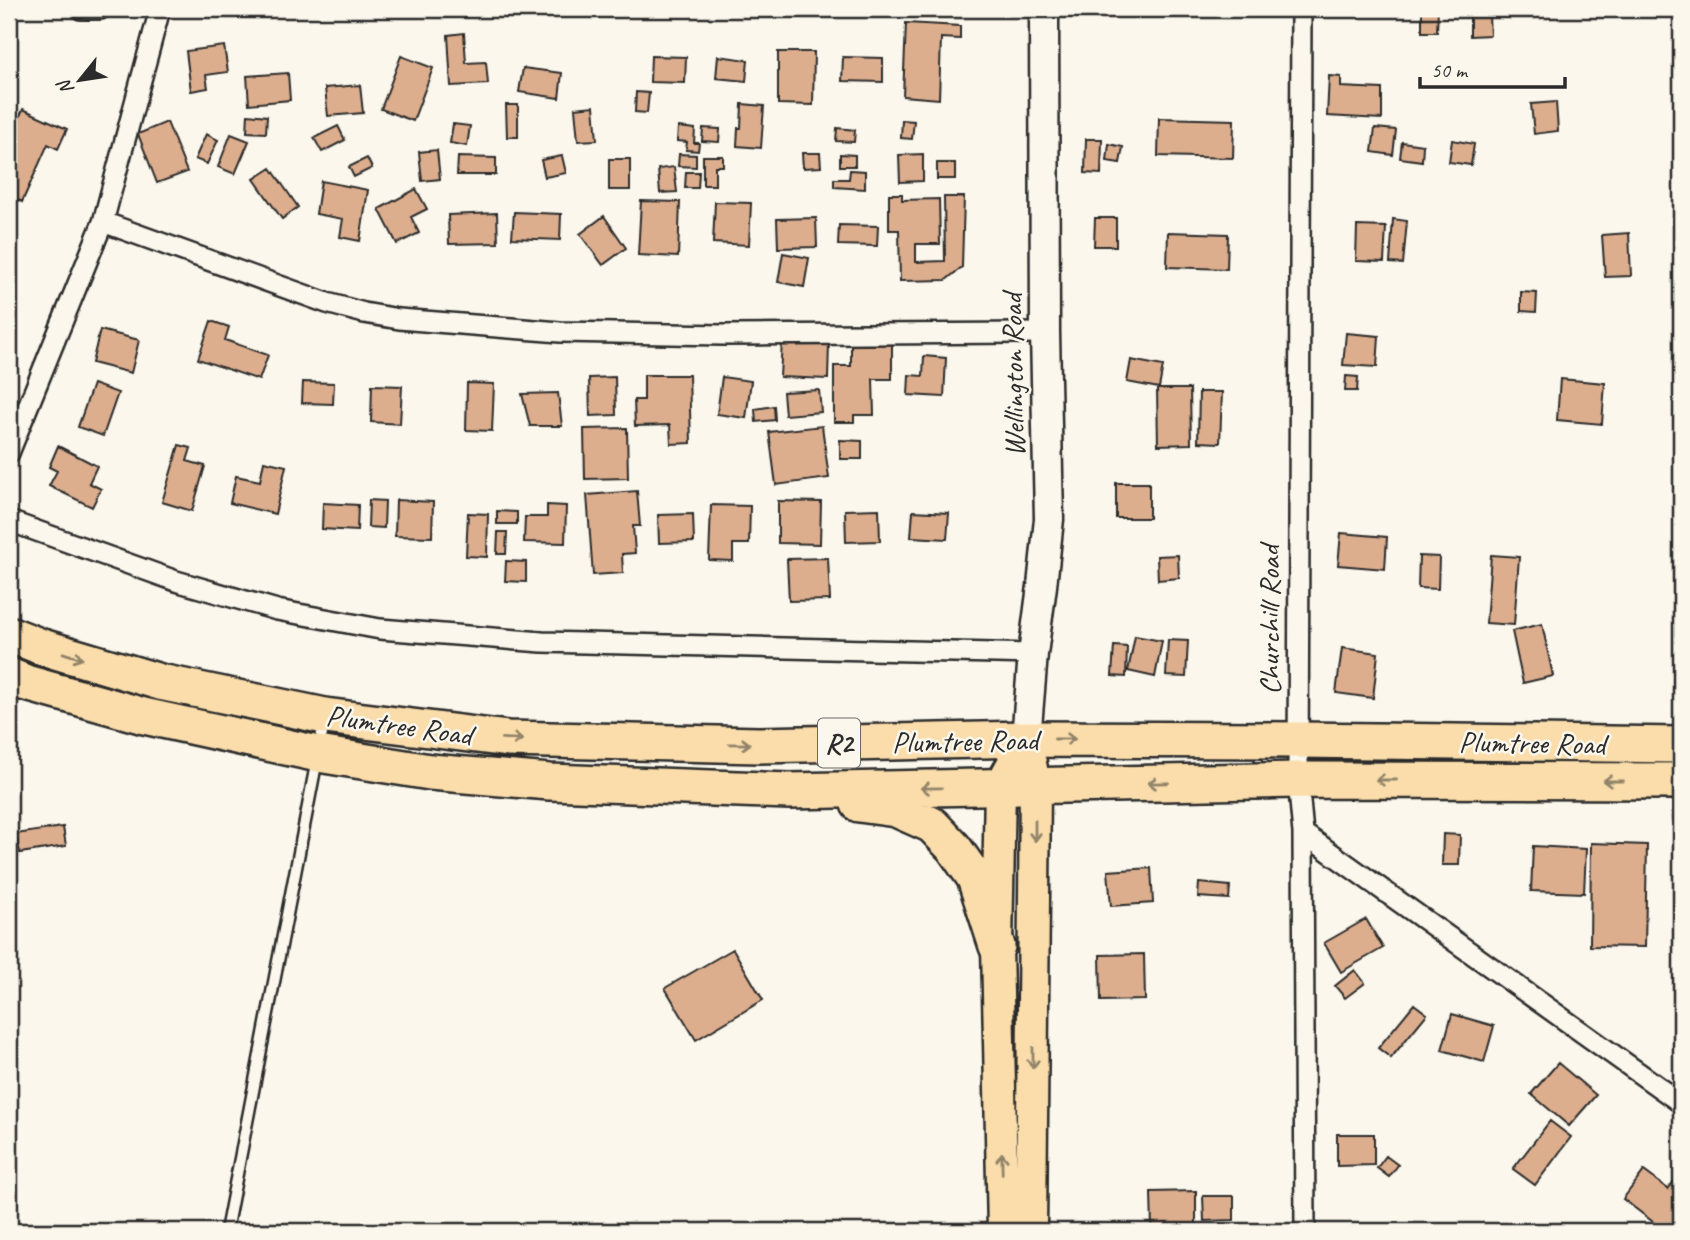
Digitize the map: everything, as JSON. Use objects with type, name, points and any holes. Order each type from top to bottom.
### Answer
[{"type":"highway","name":"Plumtree Road","points":[[9,634],[160,682],[325,716],[508,739],[759,745],[1026,739],[1681,745]]},
{"type":"highway","name":"Plumtree Road","points":[[9,676],[144,716],[318,754],[430,772],[537,781],[790,792],[1298,780],[1681,781]]},
{"type":"highway","points":[[790,792],[896,809],[932,825],[954,848],[975,878],[997,946]]},
{"type":"main road","name":"Wellington Road","points":[[1026,739],[1049,519],[1045,333],[1044,9]]},
{"type":"main road","points":[[1003,1231],[997,946],[1000,786],[1026,739]]},
{"type":"main road","points":[[1026,739],[1035,786],[1031,1231]]},
{"type":"street","points":[[80,9],[100,9]]},
{"type":"street","points":[[9,453],[103,222],[160,9]]},
{"type":"street","name":"Churchill Road","points":[[1301,9],[1298,780],[1303,833],[1305,1231]]},
{"type":"street","points":[[103,222],[327,303],[400,320],[561,332],[723,335],[1045,333]]},
{"type":"street","points":[[9,522],[176,581],[277,610],[380,629],[542,642],[1033,654]]},
{"type":"street","points":[[1303,833],[1681,1103]]},
{"type":"lane","points":[[226,1231],[325,716]]},
{"type":"building","points":[[1422,9],[1438,9],[1437,32],[1422,32]]},
{"type":"building","points":[[1470,16],[1489,16],[1490,35],[1470,36]]},
{"type":"building","points":[[906,23],[960,26],[960,39],[941,38],[939,99],[903,96]]},
{"type":"building","points":[[464,33],[466,63],[486,62],[488,84],[451,86],[448,35]]},
{"type":"building","points":[[224,46],[228,72],[206,75],[208,88],[191,91],[186,51]]},
{"type":"building","points":[[778,52],[814,52],[813,105],[778,104]]},
{"type":"building","points":[[401,56],[433,68],[413,121],[381,109]]},
{"type":"building","points":[[651,56],[686,57],[685,83],[650,82]]},
{"type":"building","points":[[718,56],[748,60],[746,81],[716,78]]},
{"type":"building","points":[[843,57],[883,58],[883,82],[842,81]]},
{"type":"building","points":[[523,68],[562,73],[559,98],[519,92]]},
{"type":"building","points":[[288,73],[290,100],[249,104],[247,76]]},
{"type":"building","points":[[1329,76],[1341,77],[1341,87],[1382,89],[1382,119],[1327,116]]},
{"type":"building","points":[[360,85],[363,113],[328,116],[325,88]]},
{"type":"building","points":[[636,92],[649,93],[647,113],[635,112]]},
{"type":"building","points":[[1556,102],[1558,131],[1534,134],[1531,104]]},
{"type":"building","points":[[742,104],[764,106],[761,148],[737,146]]},
{"type":"building","points":[[506,105],[518,105],[518,137],[507,137]]},
{"type":"building","points":[[594,106],[597,140],[578,141],[575,108]]},
{"type":"building","points":[[23,109],[67,129],[58,149],[48,144],[22,202],[9,195],[9,141]]},
{"type":"building","points":[[248,114],[267,116],[266,133],[247,132]]},
{"type":"building","points":[[1159,118],[1234,120],[1233,158],[1158,156]]},
{"type":"building","points":[[902,120],[914,121],[912,139],[901,138]]},
{"type":"building","points":[[167,122],[187,172],[157,183],[138,134]]},
{"type":"building","points":[[453,124],[470,126],[467,146],[450,143]]},
{"type":"building","points":[[338,126],[345,140],[322,152],[314,138]]},
{"type":"building","points":[[678,127],[695,129],[694,143],[699,143],[698,151],[686,150],[687,142],[677,141]]},
{"type":"building","points":[[703,128],[720,129],[719,142],[702,141]]},
{"type":"building","points":[[837,128],[855,130],[854,142],[836,141]]},
{"type":"building","points":[[1375,128],[1396,130],[1393,155],[1372,152]]},
{"type":"building","points":[[206,134],[218,140],[207,164],[195,159]]},
{"type":"building","points":[[231,134],[249,141],[235,174],[218,167]]},
{"type":"building","points":[[1086,139],[1102,139],[1101,174],[1085,173]]},
{"type":"building","points":[[1452,140],[1474,144],[1471,165],[1449,162]]},
{"type":"building","points":[[1402,142],[1423,145],[1422,161],[1400,158]]},
{"type":"building","points":[[1109,144],[1123,147],[1120,163],[1107,161]]},
{"type":"building","points":[[437,150],[440,179],[422,181],[419,152]]},
{"type":"building","points":[[802,153],[820,153],[821,167],[803,168]]},
{"type":"building","points":[[679,154],[696,155],[696,167],[678,166]]},
{"type":"building","points":[[840,154],[855,155],[855,166],[840,166]]},
{"type":"building","points":[[923,154],[923,181],[900,182],[899,155]]},
{"type":"building","points":[[562,156],[566,173],[545,177],[541,160]]},
{"type":"building","points":[[703,156],[723,156],[723,166],[715,166],[715,185],[703,185]]},
{"type":"building","points":[[458,157],[496,158],[496,175],[457,175]]},
{"type":"building","points":[[367,158],[372,168],[354,177],[349,167]]},
{"type":"building","points":[[609,159],[630,159],[630,190],[609,190]]},
{"type":"building","points":[[937,163],[955,163],[955,179],[937,179]]},
{"type":"building","points":[[674,167],[677,192],[660,193],[658,169]]},
{"type":"building","points":[[271,168],[298,207],[282,219],[254,179]]},
{"type":"building","points":[[850,170],[865,171],[865,189],[834,187],[834,179],[849,179]]},
{"type":"building","points":[[686,172],[699,172],[698,188],[685,188]]},
{"type":"building","points":[[321,181],[368,190],[360,241],[340,237],[343,219],[316,214]]},
{"type":"building","points":[[416,189],[427,209],[411,217],[419,233],[397,244],[379,209]]},
{"type":"building","points":[[889,194],[902,194],[902,200],[939,199],[940,244],[916,244],[916,262],[945,261],[944,197],[964,197],[962,267],[946,280],[900,281],[899,230],[889,230]]},
{"type":"building","points":[[641,201],[680,202],[678,257],[638,255]]},
{"type":"building","points":[[715,202],[751,203],[749,245],[713,243]]},
{"type":"building","points":[[514,212],[561,214],[560,240],[512,238]]},
{"type":"building","points":[[497,213],[498,243],[449,244],[448,215]]},
{"type":"building","points":[[604,216],[626,248],[603,265],[580,234]]},
{"type":"building","points":[[816,218],[817,247],[778,248],[777,219]]},
{"type":"building","points":[[1095,218],[1116,218],[1116,246],[1094,246]]},
{"type":"building","points":[[1393,219],[1407,221],[1403,264],[1390,263]]},
{"type":"building","points":[[839,225],[878,226],[877,246],[838,245]]},
{"type":"building","points":[[1357,226],[1386,227],[1384,262],[1356,261]]},
{"type":"building","points":[[1168,232],[1228,234],[1227,269],[1167,267]]},
{"type":"building","points":[[1629,233],[1631,276],[1605,277],[1602,235]]},
{"type":"building","points":[[783,253],[809,258],[804,287],[778,282]]},
{"type":"building","points":[[1521,292],[1537,293],[1536,312],[1521,311]]},
{"type":"building","points":[[211,321],[229,327],[225,340],[268,355],[259,380],[198,359]]},
{"type":"building","points":[[100,330],[139,340],[131,373],[92,363]]},
{"type":"building","points":[[1346,333],[1379,336],[1377,367],[1343,365]]},
{"type":"building","points":[[782,340],[829,342],[828,379],[780,377]]},
{"type":"building","points":[[851,343],[892,343],[892,379],[873,379],[874,415],[854,415],[854,422],[834,422],[834,366],[851,366]]},
{"type":"building","points":[[924,356],[946,358],[944,397],[908,395],[909,375],[923,376]]},
{"type":"building","points":[[1131,360],[1163,366],[1159,388],[1127,382]]},
{"type":"building","points":[[644,375],[689,375],[691,443],[671,444],[670,425],[635,426],[634,400],[644,400]]},
{"type":"building","points":[[1346,376],[1358,377],[1357,391],[1345,391]]},
{"type":"building","points":[[615,377],[616,415],[590,416],[589,378]]},
{"type":"building","points":[[722,377],[751,381],[746,418],[717,414]]},
{"type":"building","points":[[1560,379],[1605,383],[1602,424],[1557,420]]},
{"type":"building","points":[[303,382],[334,383],[333,404],[302,403]]},
{"type":"building","points":[[467,383],[494,384],[492,431],[466,430]]},
{"type":"building","points":[[93,384],[118,393],[103,436],[78,427]]},
{"type":"building","points":[[372,385],[402,386],[400,424],[371,422]]},
{"type":"building","points":[[1157,389],[1190,389],[1191,444],[1158,445]]},
{"type":"building","points":[[819,390],[821,412],[785,415],[783,392]]},
{"type":"building","points":[[1199,392],[1222,392],[1220,443],[1198,442]]},
{"type":"building","points":[[558,393],[562,426],[530,426],[522,394]]},
{"type":"building","points":[[774,406],[775,420],[756,422],[755,409]]},
{"type":"building","points":[[822,426],[829,478],[776,485],[769,432]]},
{"type":"building","points":[[627,428],[628,478],[585,479],[584,429]]},
{"type":"building","points":[[840,440],[862,441],[862,459],[840,459]]},
{"type":"building","points":[[179,445],[191,448],[187,461],[205,466],[192,511],[162,502]]},
{"type":"building","points":[[58,446],[97,466],[89,483],[101,489],[92,507],[49,486],[57,471],[49,467]]},
{"type":"building","points":[[264,461],[286,466],[275,514],[230,503],[236,476],[260,481]]},
{"type":"building","points":[[1116,483],[1149,483],[1149,518],[1116,518]]},
{"type":"building","points":[[637,491],[640,526],[633,526],[635,553],[622,554],[623,573],[593,575],[587,495]]},
{"type":"building","points":[[369,500],[385,501],[384,528],[368,527]]},
{"type":"building","points":[[396,500],[433,502],[432,537],[395,536]]},
{"type":"building","points":[[778,501],[821,502],[820,544],[778,543]]},
{"type":"building","points":[[323,503],[358,505],[357,531],[322,529]]},
{"type":"building","points":[[547,505],[566,506],[565,543],[524,542],[525,517],[547,517]]},
{"type":"building","points":[[711,505],[750,506],[749,544],[733,544],[733,561],[709,560]]},
{"type":"building","points":[[879,509],[880,541],[846,542],[845,510]]},
{"type":"building","points":[[497,511],[517,512],[517,524],[497,524]]},
{"type":"building","points":[[913,511],[949,513],[947,539],[911,537]]},
{"type":"building","points":[[468,513],[488,514],[487,557],[466,556]]},
{"type":"building","points":[[693,514],[694,542],[659,543],[658,515]]},
{"type":"building","points":[[498,532],[507,532],[506,554],[497,554]]},
{"type":"building","points":[[1341,533],[1387,537],[1385,569],[1338,565]]},
{"type":"building","points":[[1178,555],[1179,578],[1158,580],[1157,556]]},
{"type":"building","points":[[1491,555],[1519,557],[1514,625],[1486,623]]},
{"type":"building","points":[[1419,556],[1439,557],[1438,589],[1418,588]]},
{"type":"building","points":[[828,558],[830,600],[789,601],[787,559]]},
{"type":"building","points":[[506,561],[526,562],[526,582],[505,581]]},
{"type":"building","points":[[1542,624],[1553,676],[1523,683],[1512,631]]},
{"type":"building","points":[[1135,636],[1162,641],[1155,677],[1128,671]]},
{"type":"building","points":[[1168,640],[1188,641],[1186,677],[1166,676]]},
{"type":"building","points":[[1114,646],[1127,647],[1126,677],[1112,676]]},
{"type":"building","points":[[1342,648],[1378,653],[1373,698],[1336,693]]},
{"type":"building","points":[[63,827],[66,846],[20,853],[16,834]]},
{"type":"building","points":[[1443,834],[1460,835],[1459,865],[1442,865]]},
{"type":"building","points":[[1591,843],[1647,845],[1645,947],[1590,946]]},
{"type":"building","points":[[1533,846],[1586,849],[1584,893],[1531,891]]},
{"type":"building","points":[[1151,868],[1153,903],[1111,906],[1108,871]]},
{"type":"building","points":[[1199,883],[1230,886],[1229,899],[1198,897]]},
{"type":"building","points":[[1366,919],[1383,948],[1341,972],[1324,943]]},
{"type":"building","points":[[733,949],[763,1000],[696,1040],[665,988]]},
{"type":"building","points":[[1144,954],[1145,1000],[1101,1001],[1100,955]]},
{"type":"building","points":[[1355,970],[1365,983],[1345,998],[1335,986]]},
{"type":"building","points":[[1414,1004],[1427,1014],[1391,1058],[1378,1048]]},
{"type":"building","points":[[1452,1014],[1494,1026],[1484,1062],[1442,1050]]},
{"type":"building","points":[[1558,1063],[1596,1095],[1569,1126],[1531,1094]]},
{"type":"building","points":[[1550,1121],[1571,1137],[1535,1185],[1513,1169]]},
{"type":"building","points":[[1337,1134],[1374,1134],[1374,1165],[1337,1166]]},
{"type":"building","points":[[1386,1156],[1398,1165],[1389,1177],[1377,1168]]},
{"type":"building","points":[[1644,1171],[1668,1189],[1675,1180],[1681,1185],[1681,1215],[1669,1231],[1665,1231],[1623,1199]]},
{"type":"building","points":[[1196,1191],[1196,1228],[1152,1229],[1151,1192]]},
{"type":"building","points":[[1203,1196],[1234,1196],[1234,1220],[1204,1221]]}]
